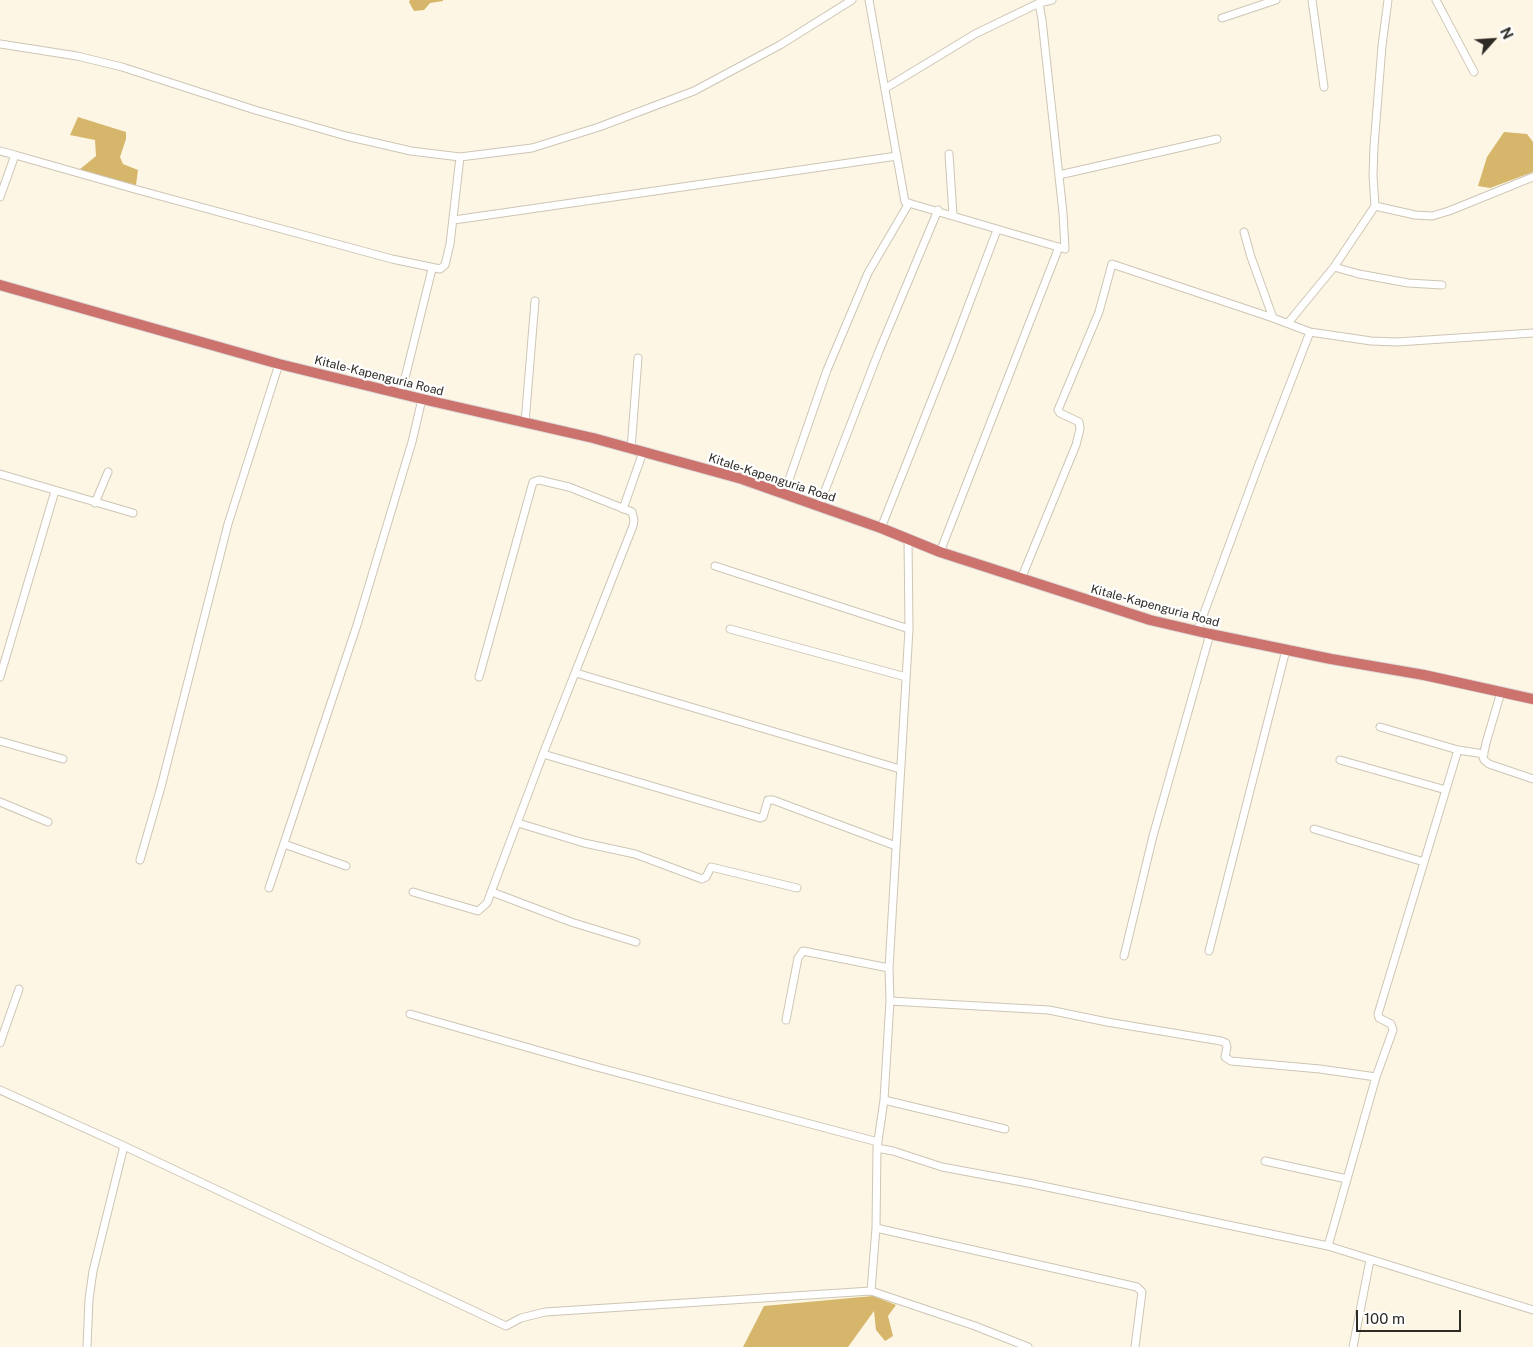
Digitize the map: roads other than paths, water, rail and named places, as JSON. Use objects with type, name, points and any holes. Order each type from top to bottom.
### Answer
[{"type":"highway","name":"Kitale-Kapenguria Road","points":[[0,285],[279,364],[399,394],[593,438],[733,476],[881,528],[940,552],[1132,614],[1197,632],[1424,675],[1533,699]]},
{"type":"street","points":[[0,44],[77,56],[122,67],[255,110],[346,136],[411,151],[460,157],[532,148],[600,127],[694,91],[780,46],[852,0]]},
{"type":"street","points":[[869,0],[905,202],[917,207],[938,210],[996,230],[1065,249],[1059,175],[1039,3]]},
{"type":"street","points":[[886,88],[975,34],[1039,3],[1052,0]]},
{"type":"street","points":[[1222,18],[1276,0]]},
{"type":"street","points":[[1312,0],[1324,87]]},
{"type":"street","points":[[1288,323],[1334,267],[1375,206],[1374,146],[1382,46],[1388,0]]},
{"type":"street","points":[[1436,0],[1474,72]]},
{"type":"street","points":[[1059,175],[1217,139]]},
{"type":"street","points":[[0,151],[148,193],[432,269],[440,269],[446,265],[454,220],[460,157]]},
{"type":"street","points":[[949,154],[953,215]]},
{"type":"street","points":[[0,197],[15,155]]},
{"type":"street","points":[[454,220],[897,156]]},
{"type":"street","points":[[1375,206],[1415,215],[1432,216],[1533,177]]},
{"type":"street","points":[[784,494],[827,370],[868,273],[909,203]]},
{"type":"street","points":[[819,506],[879,351],[938,210]]},
{"type":"street","points":[[881,528],[953,346],[996,230]]},
{"type":"street","points":[[1244,232],[1273,318]]},
{"type":"street","points":[[940,552],[1060,248]]},
{"type":"street","points":[[1022,579],[1076,445],[1080,429],[1079,422],[1060,413],[1058,410],[1099,312],[1112,264],[1310,332],[1372,342],[1533,333]]},
{"type":"street","points":[[1334,267],[1359,274],[1408,283],[1442,285]]},
{"type":"street","points":[[399,394],[406,374],[432,269]]},
{"type":"street","points":[[525,423],[534,301]]},
{"type":"street","points":[[1197,632],[1258,464],[1310,332]]},
{"type":"street","points":[[631,449],[638,358]]},
{"type":"street","points":[[140,860],[161,787],[228,524],[279,364]]},
{"type":"street","points":[[269,888],[357,626],[412,442],[422,399]]},
{"type":"street","points":[[623,509],[643,452]]},
{"type":"street","points":[[95,503],[108,472]]},
{"type":"street","points":[[0,474],[132,513]]},
{"type":"street","points":[[413,892],[478,911],[484,907],[492,892],[543,754],[633,526],[634,516],[632,512],[569,487],[540,480],[533,482],[479,677]]},
{"type":"street","points":[[0,677],[55,491]]},
{"type":"street","points":[[871,1291],[876,1228],[878,1145],[884,1100],[890,1001],[889,968],[906,677],[908,539]]},
{"type":"street","points":[[715,566],[908,629]]},
{"type":"street","points":[[730,629],[906,677]]},
{"type":"street","points":[[1124,956],[1153,836],[1210,634]]},
{"type":"street","points":[[1209,951],[1286,650]]},
{"type":"street","points":[[576,673],[900,769]]},
{"type":"street","points":[[1501,692],[1484,760],[1489,764],[1533,779]]},
{"type":"street","points":[[1380,727],[1458,750],[1484,754]]},
{"type":"street","points":[[0,741],[63,759]]},
{"type":"street","points":[[1328,1246],[1376,1077],[1394,1030],[1391,1024],[1379,1018],[1378,1014],[1458,750]]},
{"type":"street","points":[[543,754],[760,818],[763,817],[768,800],[773,800],[896,846]]},
{"type":"street","points":[[1340,760],[1446,790]]},
{"type":"street","points":[[0,802],[48,822]]},
{"type":"street","points":[[518,823],[584,843],[635,854],[702,879],[706,877],[711,867],[797,888]]},
{"type":"street","points":[[1314,830],[1424,862]]},
{"type":"street","points":[[284,844],[346,866]]},
{"type":"street","points":[[492,892],[572,922],[636,942]]},
{"type":"street","points":[[786,1020],[798,958],[803,951],[889,968]]},
{"type":"street","points":[[0,1043],[19,989]]},
{"type":"street","points":[[890,1001],[1048,1010],[1221,1041],[1226,1043],[1227,1047],[1225,1058],[1231,1060],[1376,1077]]},
{"type":"street","points":[[410,1014],[878,1145],[942,1167],[1028,1183],[1328,1246],[1533,1310]]},
{"type":"street","points":[[0,1090],[124,1146],[506,1326],[521,1318],[545,1312],[871,1291],[975,1326],[1028,1347]]},
{"type":"street","points":[[884,1100],[1006,1129]]},
{"type":"street","points":[[86,1347],[93,1271],[124,1146]]},
{"type":"street","points":[[1265,1161],[1347,1179]]},
{"type":"street","points":[[876,1228],[1136,1287],[1142,1292],[1135,1347]]},
{"type":"street","points":[[1353,1347],[1370,1260]]}]
